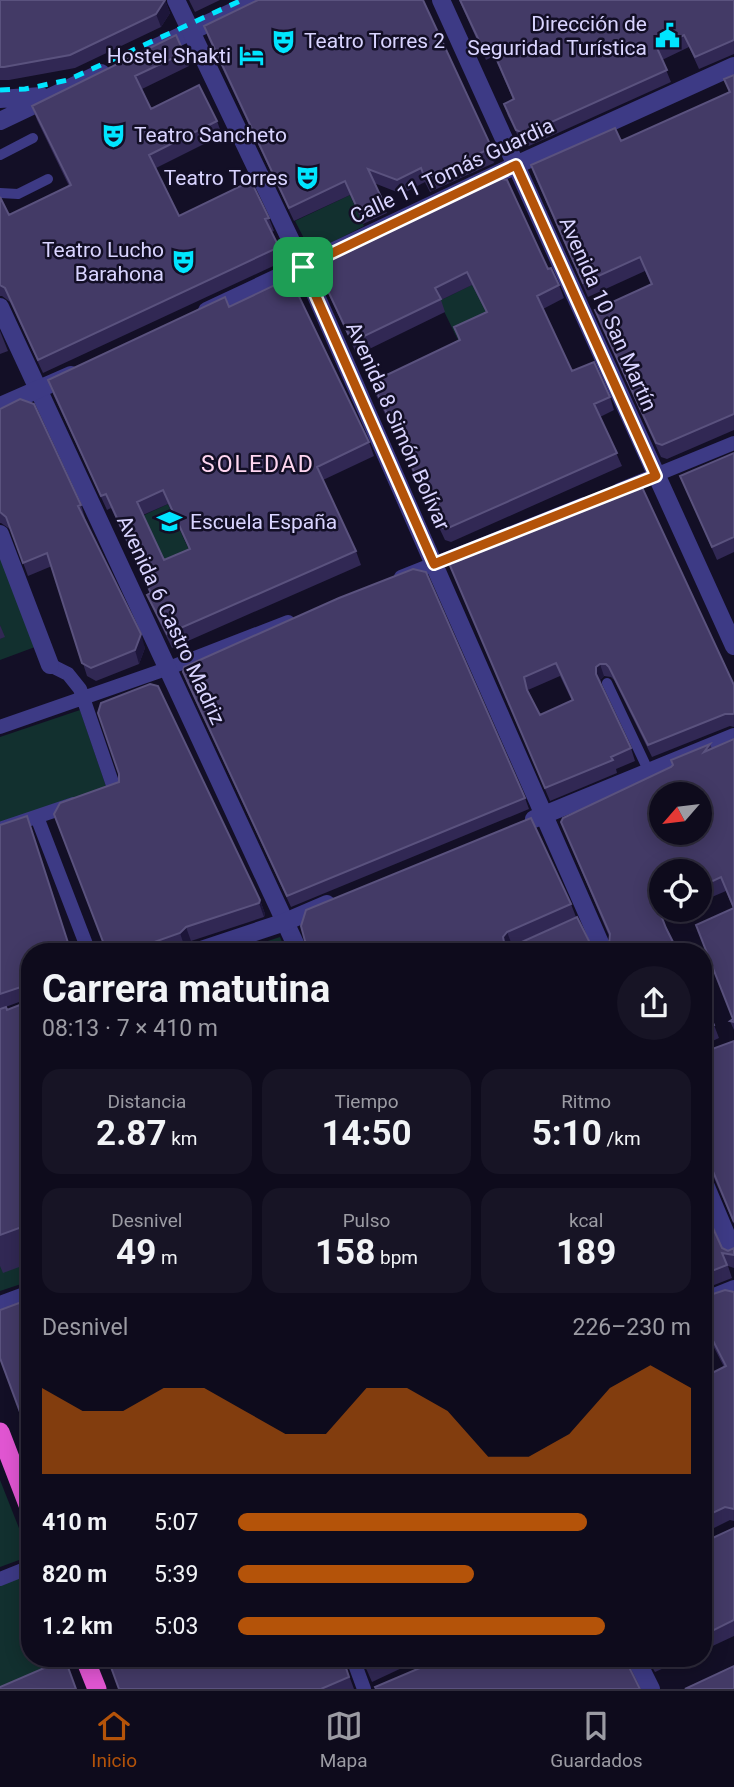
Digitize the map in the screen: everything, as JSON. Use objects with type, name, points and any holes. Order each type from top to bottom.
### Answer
[{"type":"highway","points":[[0,1432],[21,1487]]},
{"type":"highway","points":[[88,1667],[97,1689]]},
{"type":"street","name":"Avenida 8 Simón Bolívar","points":[[176,0],[303,267],[545,815],[583,922],[598,943]]},
{"type":"street","points":[[142,54],[258,0]]},
{"type":"street","name":"Avenida 10 San Martín","points":[[441,0],[734,646]]},
{"type":"street","points":[[0,121],[117,66]]},
{"type":"street","name":"Calle 11 Tomás Guardia","points":[[190,319],[516,165],[734,66]]},
{"type":"street","points":[[0,99],[54,94]]},
{"type":"street","name":"Avenida 6 Castro Madriz","points":[[0,307],[295,943]]},
{"type":"street","points":[[0,406],[89,366]]},
{"type":"street","points":[[384,584],[734,443]]},
{"type":"street","points":[[0,534],[50,665],[76,681],[84,698],[116,791],[0,829]]},
{"type":"street","points":[[0,727],[169,668],[295,619]]},
{"type":"street","points":[[520,825],[734,737]]},
{"type":"street","points":[[37,817],[86,943]]},
{"type":"street","points":[[222,943],[285,922],[347,896]]},
{"type":"street","points":[[712,1201],[734,1253]]},
{"type":"street","points":[[712,1298],[734,1289]]},
{"type":"street","points":[[0,1305],[21,1297]]},
{"type":"street","points":[[0,1579],[21,1571]]},
{"type":"street","points":[[356,1667],[364,1689]]},
{"type":"street","points":[[640,1667],[650,1689]]},
{"type":"lane","points":[[0,155],[33,138]]},
{"type":"lane","points":[[0,193],[18,194],[48,179]]},
{"type":"lane","points":[[607,683],[649,772]]},
{"type":"green space","points":[[350,195],[364,226],[315,251],[310,250],[295,221]]},
{"type":"green space","points":[[502,270],[487,315],[482,433],[443,348],[458,340],[439,301]]},
{"type":"green space","points":[[168,504],[195,563],[169,574],[142,516]]},
{"type":"green space","points":[[0,556],[35,647],[0,660],[0,639],[4,637],[0,625]]},
{"type":"green space","points":[[80,710],[107,789],[0,824],[0,737]]},
{"type":"green space","points":[[280,937],[282,943],[262,943]]},
{"type":"green space","points":[[21,1264],[21,1284],[0,1291],[0,1266]]},
{"type":"green space","points":[[0,1480],[21,1533],[21,1559],[0,1567]]},
{"type":"green space","points":[[21,1577],[21,1667],[72,1667],[20,1689],[0,1689],[0,1586]]},
{"type":"building","points":[[0,0],[165,0],[156,14],[70,55],[0,67]]},
{"type":"building","points":[[258,0],[423,0],[490,144],[489,149],[425,179],[421,168],[397,180],[368,169],[382,199],[358,210],[345,181],[289,208],[204,26]]},
{"type":"building","points":[[460,0],[734,0],[734,40],[695,57],[684,35],[657,48],[667,70],[525,134],[516,130],[504,104],[514,99],[490,44],[482,47]]},
{"type":"building","points":[[176,35],[184,53],[135,76],[151,109],[199,85],[217,121],[149,155],[179,216],[251,181],[269,218],[265,219],[279,247],[38,360],[5,288],[0,285],[0,197],[9,215],[71,185],[32,106]]},
{"type":"building","points":[[734,75],[734,414],[662,445],[656,443],[595,310],[652,284],[640,257],[583,283],[531,165],[615,128],[621,141],[730,92],[724,79]]},
{"type":"building","points":[[486,176],[507,180],[548,269],[551,268],[559,285],[537,296],[572,371],[594,362],[610,397],[594,404],[617,453],[446,529],[440,527],[372,382],[460,340],[454,327],[487,312],[467,272],[435,288],[441,299],[352,342],[321,276],[324,264],[455,198],[452,192]]},
{"type":"building","points":[[279,283],[295,288],[369,442],[317,467],[356,551],[167,634],[147,595],[151,593],[106,494],[101,496],[48,380],[225,297],[229,307]],"holes":[[[163,490],[190,549],[164,560],[137,502]]]},
{"type":"building","points":[[20,399],[34,404],[81,505],[78,506],[141,634],[135,650],[91,668],[82,663],[47,553],[23,563],[6,517],[0,512],[0,409]]},
{"type":"building","points":[[734,453],[734,537],[712,547],[680,476]]},
{"type":"building","points":[[635,482],[641,485],[734,685],[734,713],[725,714],[648,745],[609,667],[600,664],[596,667],[596,674],[631,748],[611,757],[613,760],[545,788],[448,561]],"holes":[[[556,663],[573,700],[540,715],[527,690],[524,677]]]},
{"type":"building","points":[[413,569],[426,572],[525,798],[287,896],[183,672],[184,667],[339,598]]},
{"type":"building","points":[[150,684],[158,686],[260,900],[259,903],[186,927],[180,933],[152,943],[104,943],[54,814],[60,803],[119,782],[119,774],[98,713],[101,703]]},
{"type":"building","points":[[734,739],[734,908],[721,877],[712,881],[712,859],[649,859],[649,922],[664,922],[674,943],[609,943],[610,934],[561,822],[563,818],[671,767],[671,760],[710,744],[704,752]]},
{"type":"building","points":[[27,816],[68,943],[21,943],[21,987],[0,994],[0,825]]},
{"type":"building","points":[[531,818],[571,904],[507,932],[503,937],[505,943],[306,943],[301,926],[306,910]]},
{"type":"building","points":[[734,908],[734,1022],[730,1021],[733,1019],[712,966],[712,943],[703,943],[696,925],[712,922],[712,918]]},
{"type":"building","points":[[577,917],[590,943],[520,943]]},
{"type":"building","points":[[21,1005],[21,1227],[0,1235],[0,1009],[6,1007],[7,1010]]},
{"type":"building","points":[[734,1041],[734,1222],[712,1169],[712,1049]]},
{"type":"building","points":[[712,1226],[722,1248],[728,1251],[734,1248],[734,1255],[722,1253],[727,1265],[712,1271]]},
{"type":"building","points":[[725,1290],[734,1292],[734,1509],[725,1507],[712,1513],[712,1373],[726,1366],[712,1339],[712,1294]]},
{"type":"building","points":[[21,1302],[21,1415],[0,1358],[0,1310]]},
{"type":"building","points":[[734,1528],[734,1620],[712,1631],[712,1538]]},
{"type":"building","points":[[734,1666],[734,1689],[685,1689]]},
{"type":"building","points":[[46,1667],[68,1667],[76,1689],[0,1689]]},
{"type":"building","points":[[111,1667],[346,1667],[349,1677],[321,1689],[119,1689]]},
{"type":"building","points":[[422,1667],[629,1667],[640,1689],[376,1689],[375,1687]]},
{"type":"railway","points":[[0,90],[25,89],[68,80],[242,0]]},
{"type":"place","name":"Dirección de Seguridad Turística","points":[[667,36]]},
{"type":"place","name":"Teatro Torres 2","points":[[284,41]]},
{"type":"place","name":"Hostel Shakti","points":[[251,56]]},
{"type":"place","name":"Teatro Sancheto","points":[[114,135]]},
{"type":"place","name":"Teatro Torres","points":[[308,178]]},
{"type":"place","name":"Teatro Lucho Barahona","points":[[184,262]]},
{"type":"place","name":"Escuela España","points":[[170,522]]},
{"type":"district","name":"SOLEDAD","points":[[258,464]]},
{"type":"route","points":[[516,165],[656,476],[434,564],[303,267],[516,165]]}]
